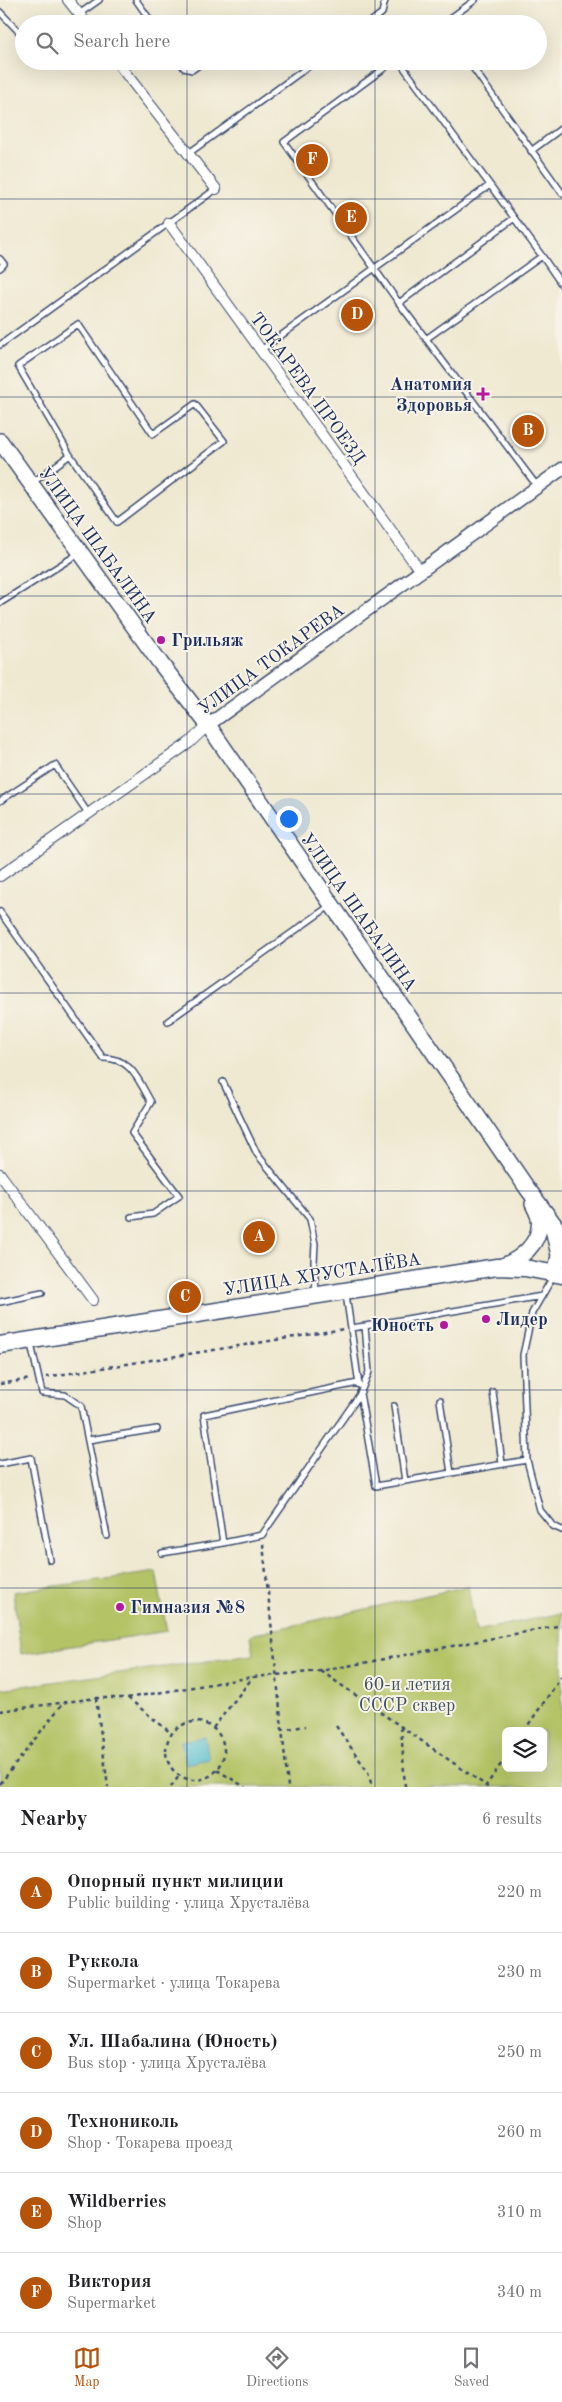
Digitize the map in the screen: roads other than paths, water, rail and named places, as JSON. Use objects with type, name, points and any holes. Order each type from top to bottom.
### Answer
[{"type":"main road","name":"УЛИЦА ШАБАЛИНА","points":[[0,441],[208,725],[527,1188],[562,1234]]},
{"type":"main road","name":"УЛИЦА ШАБАЛИНА","points":[[498,1268],[522,1256],[536,1238],[539,1219],[527,1188]]},
{"type":"main road","name":"УЛИЦА ШАБАЛИНА","points":[[551,1221],[560,1255],[559,1274]]},
{"type":"main road","name":"УЛИЦА ХРУСТАЛЁВА","points":[[0,1345],[498,1268],[525,1268],[559,1274]]},
{"type":"street","points":[[68,0],[79,14]]},
{"type":"street","points":[[123,70],[216,189]]},
{"type":"street","name":"ТОКАРЕВА ПРОЕЗД","points":[[169,223],[422,572]]},
{"type":"street","name":"УЛИЦА ТОКАРЕВА","points":[[0,876],[189,743],[208,725],[562,469]]},
{"type":"street","points":[[0,1174],[93,1300]]},
{"type":"lane","points":[[79,14],[99,0]]},
{"type":"lane","points":[[136,0],[147,15]]},
{"type":"lane","points":[[379,15],[382,13],[385,0]]},
{"type":"lane","points":[[455,15],[475,0]]},
{"type":"lane","points":[[0,12],[15,28]]},
{"type":"lane","points":[[189,153],[304,70]]},
{"type":"lane","points":[[382,70],[284,142],[374,270],[537,487]]},
{"type":"lane","points":[[406,70],[562,285]]},
{"type":"lane","points":[[474,70],[562,193]]},
{"type":"lane","points":[[531,151],[562,128]]},
{"type":"lane","points":[[261,350],[490,185]]},
{"type":"lane","points":[[0,345],[216,189]]},
{"type":"lane","points":[[399,303],[513,219]]},
{"type":"lane","points":[[426,339],[542,256]]},
{"type":"lane","points":[[0,258],[4,264],[0,268]]},
{"type":"lane","points":[[78,324],[153,434],[195,404],[224,441],[117,522],[70,455],[18,366],[78,324]]},
{"type":"lane","points":[[31,484],[70,455]]},
{"type":"lane","points":[[0,603],[81,553]]},
{"type":"lane","points":[[0,801],[55,764],[88,813]]},
{"type":"lane","points":[[168,1021],[331,905]]},
{"type":"lane","points":[[0,912],[103,1058],[117,1058],[133,1071],[151,1102],[132,1132],[179,1196],[153,1214],[131,1217]]},
{"type":"lane","points":[[223,1082],[257,1154],[286,1193],[310,1219],[315,1244],[316,1295]]},
{"type":"lane","points":[[559,1274],[532,1313],[523,1355],[527,1460],[540,1510],[553,1526],[562,1530]]},
{"type":"lane","points":[[345,1291],[358,1383],[376,1486],[527,1460]]},
{"type":"lane","points":[[0,1302],[42,1293]]},
{"type":"lane","points":[[351,1328],[542,1296]]},
{"type":"lane","points":[[162,1553],[262,1535],[360,1394],[369,1372],[365,1326]]},
{"type":"lane","points":[[31,1341],[42,1393],[64,1395],[81,1406],[107,1536]]},
{"type":"lane","points":[[223,1543],[204,1415],[358,1383]]},
{"type":"lane","points":[[493,1392],[502,1464]]},
{"type":"lane","points":[[440,1400],[451,1473]]},
{"type":"lane","points":[[394,1406],[405,1481]]},
{"type":"lane","points":[[88,1440],[157,1429]]},
{"type":"lane","points":[[0,1464],[31,1458],[50,1560]]},
{"type":"water","points":[[205,1737],[209,1759],[186,1764],[181,1741]]},
{"type":"place","name":"Виктория","points":[[312,160]]},
{"type":"place","name":"Wildberries","points":[[351,218]]},
{"type":"place","name":"Технониколь","points":[[357,315]]},
{"type":"place","name":"Анатомия Здоровья","points":[[483,394]]},
{"type":"place","name":"Руккола","points":[[528,431]]},
{"type":"place","name":"Грильяж","points":[[161,640]]},
{"type":"place","name":"Опорный пункт милиции","points":[[259,1237]]},
{"type":"place","name":"Ул. Шабалина (Юность)","points":[[185,1297]]},
{"type":"place","name":"Лидер","points":[[486,1319]]},
{"type":"place","name":"Юность","points":[[444,1325]]},
{"type":"place","name":"Гимназия №8","points":[[120,1607]]},
{"type":"park label","name":"60-и летия СССР сквер","points":[[407,1694]]}]
